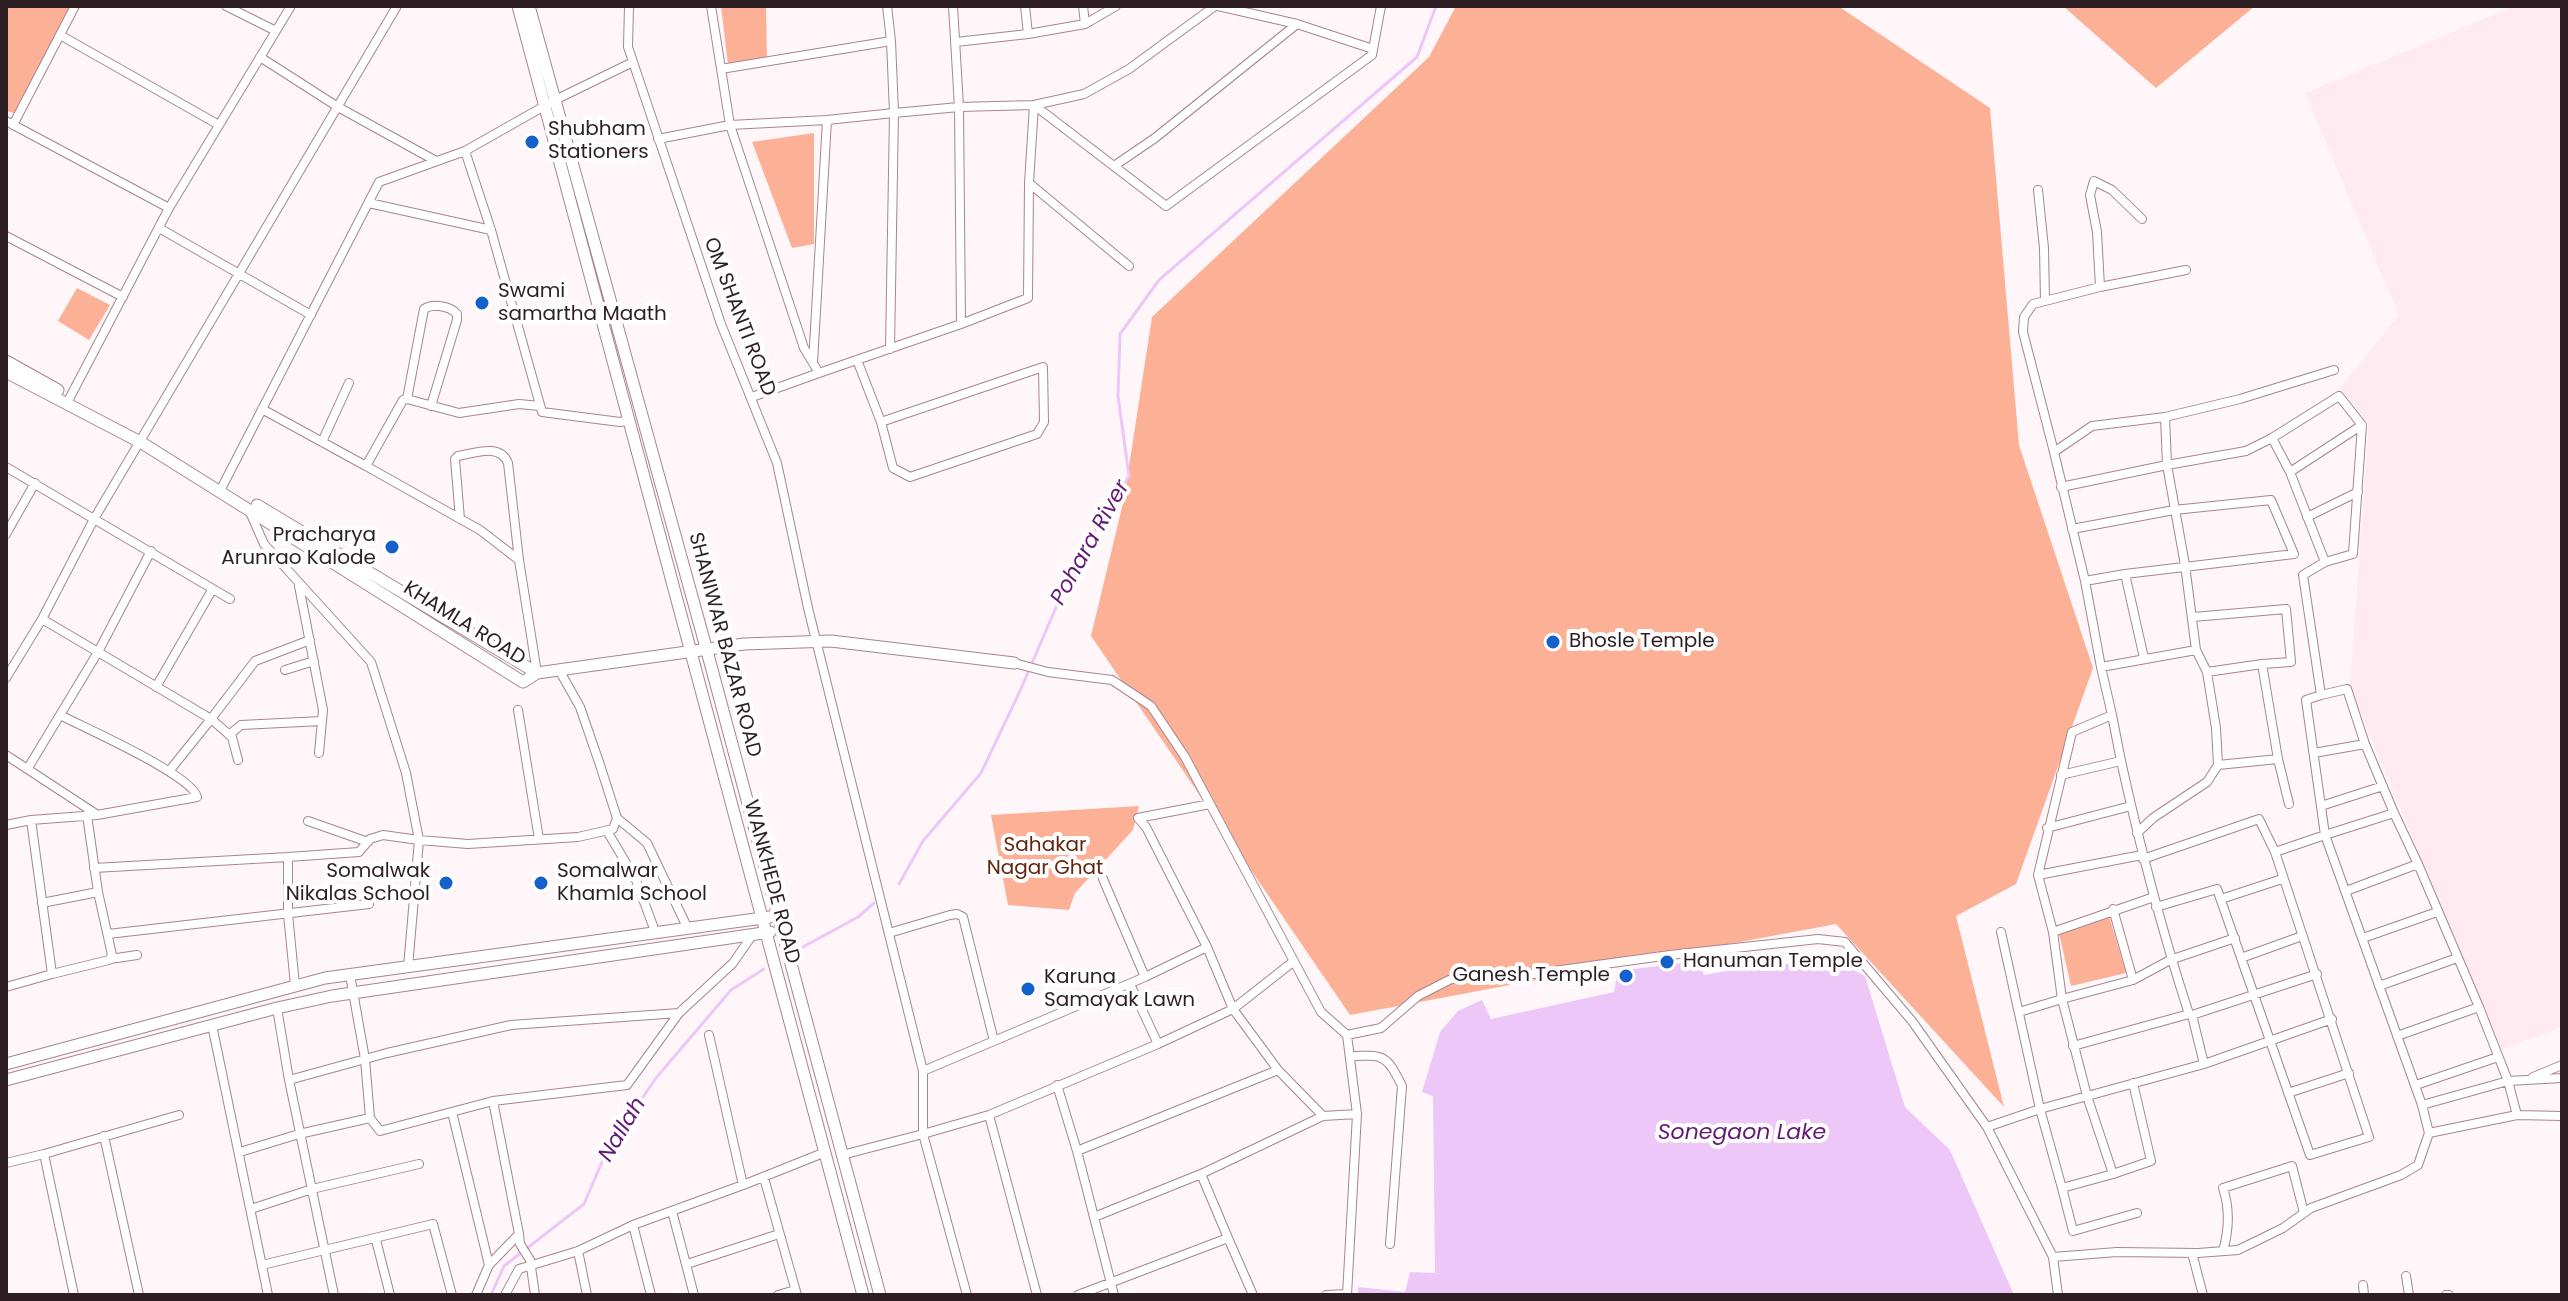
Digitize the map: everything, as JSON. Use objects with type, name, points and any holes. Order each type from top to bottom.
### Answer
[{"type":"main road","points":[[518,6],[550,104]]},
{"type":"main road","name":"SHANIWAR BAZAR ROAD","points":[[529,6],[550,104],[707,651],[880,1295]]},
{"type":"main road","name":"WANKHEDE ROAD","points":[[550,104],[630,420],[863,1295]]},
{"type":"main road","name":"KHAMLA ROAD","points":[[6,361],[537,673],[523,682],[249,509],[222,488]]},
{"type":"main road","name":"KHAMLA ROAD","points":[[6,372],[68,400]]},
{"type":"main road","points":[[537,673],[744,644],[818,641],[1014,663]]},
{"type":"main road","points":[[6,1064],[295,985],[778,915]]},
{"type":"main road","points":[[6,1080],[277,1008],[353,993],[751,937],[782,930]]},
{"type":"street","points":[[75,6],[9,123],[169,208]]},
{"type":"street","points":[[226,6],[276,31]]},
{"type":"street","points":[[68,400],[169,208],[291,6]]},
{"type":"street","points":[[6,678],[42,619],[94,519],[143,441],[397,6]]},
{"type":"street","name":"OM SHANTI ROAD","points":[[629,6],[628,47],[721,324],[777,463],[923,1071],[923,1134],[967,1295]]},
{"type":"street","points":[[711,6],[730,125],[804,348],[819,373]]},
{"type":"street","points":[[887,6],[894,113],[890,349]]},
{"type":"street","points":[[953,6],[959,107],[961,324]]},
{"type":"street","points":[[1025,6],[1028,34]]},
{"type":"street","points":[[1083,6],[1085,24]]},
{"type":"street","points":[[956,42],[1085,24],[1116,6]]},
{"type":"street","points":[[658,139],[730,125],[827,120],[959,107],[1034,105],[1084,94],[1129,69],[1217,6],[1297,24],[1373,49]]},
{"type":"street","points":[[1034,105],[1166,206],[1372,55],[1381,6]]},
{"type":"street","points":[[1114,166],[1155,138],[1297,24]]},
{"type":"street","points":[[60,35],[219,125]]},
{"type":"street","points":[[721,69],[891,41]]},
{"type":"street","points":[[260,57],[338,107],[436,161]]},
{"type":"street","points":[[222,488],[379,182],[465,151],[633,62]]},
{"type":"street","points":[[752,397],[1028,298],[1029,183],[1034,105]]},
{"type":"street","points":[[813,363],[827,120]]},
{"type":"street","points":[[465,151],[491,230],[542,412],[620,422],[630,420]]},
{"type":"street","points":[[2100,287],[2097,232],[2090,195],[2094,181],[2112,190],[2142,219]]},
{"type":"street","points":[[1029,183],[1129,266]]},
{"type":"street","points":[[2038,190],[2045,301]]},
{"type":"street","points":[[369,203],[491,230]]},
{"type":"street","points":[[159,228],[311,315]]},
{"type":"street","points":[[6,236],[123,297]]},
{"type":"street","points":[[2186,270],[2033,304],[2024,317],[2023,332],[2085,581],[2142,857],[2170,960],[2204,1064]]},
{"type":"street","points":[[366,466],[405,399],[424,309],[433,305],[451,309],[457,314],[457,320],[431,406]]},
{"type":"street","points":[[405,399],[420,307]]},
{"type":"street","points":[[857,360],[881,422],[893,468],[910,477],[1037,434],[1044,422],[1043,367],[881,422]]},
{"type":"street","points":[[2054,452],[2092,426],[2165,417],[2240,399],[2334,370]]},
{"type":"street","points":[[322,442],[349,383]]},
{"type":"street","points":[[2061,487],[2246,451],[2339,396],[2362,425],[2353,554],[2325,562],[2303,575],[2321,695]]},
{"type":"street","points":[[405,399],[459,413],[519,404],[540,406]]},
{"type":"street","points":[[262,409],[480,530],[519,560]]},
{"type":"street","points":[[2137,833],[2153,818],[2207,782],[2218,765],[2207,672],[2196,650],[2167,465],[2165,417]]},
{"type":"street","points":[[2290,472],[2362,425]]},
{"type":"street","points":[[2272,438],[2290,472],[2325,562]]},
{"type":"street","points":[[460,519],[455,459],[495,450],[503,453],[508,463],[537,673]]},
{"type":"street","points":[[6,467],[230,599]]},
{"type":"street","points":[[6,534],[35,483]]},
{"type":"street","points":[[2307,517],[2358,492]]},
{"type":"street","points":[[2072,529],[2174,510],[2271,500],[2294,554],[2185,565],[2085,581]]},
{"type":"street","points":[[249,509],[264,544],[371,662],[406,773],[419,840],[408,967]]},
{"type":"street","points":[[28,768],[98,652],[151,551]]},
{"type":"street","points":[[2125,574],[2144,658]]},
{"type":"street","points":[[299,585],[323,710],[319,753]]},
{"type":"street","points":[[156,687],[212,590]]},
{"type":"street","points":[[2193,617],[2286,609],[2291,662],[2207,672]]},
{"type":"street","points":[[42,619],[211,719],[229,735],[237,748],[238,760]]},
{"type":"street","points":[[170,770],[255,661],[310,640]]},
{"type":"street","points":[[2101,667],[2196,650]]},
{"type":"street","points":[[285,670],[314,661]]},
{"type":"street","points":[[1014,663],[1048,672],[1112,680],[1151,706],[1185,757],[1321,1012],[1347,1035],[1357,1114],[1347,1294],[1326,1295]]},
{"type":"street","points":[[2262,664],[2289,804]]},
{"type":"street","points":[[559,670],[580,707],[617,818],[647,843],[688,929]]},
{"type":"street","points":[[2053,1257],[2117,1252],[2238,1250],[2283,1228],[2304,1213],[2401,1175],[2418,1165],[2429,1133],[2422,1105],[2325,835],[2306,700],[2321,695],[2347,689],[2365,744],[2479,1007],[2508,1081],[2517,1115]]},
{"type":"street","points":[[518,710],[539,839]]},
{"type":"street","points":[[6,825],[92,815],[195,798],[198,794],[170,770],[60,715]]},
{"type":"street","points":[[2112,715],[2072,732],[2038,875],[2053,932],[2062,999],[2073,1046],[2113,1174]]},
{"type":"street","points":[[229,735],[241,725],[322,721]]},
{"type":"street","points":[[2314,753],[2365,744]]},
{"type":"street","points":[[6,755],[92,815]]},
{"type":"street","points":[[2218,765],[2278,759]]},
{"type":"street","points":[[2061,775],[2121,761]]},
{"type":"street","points":[[2321,806],[2383,786]]},
{"type":"street","points":[[1210,804],[1138,818],[1146,827],[1207,947],[1233,1009],[1278,1070],[1323,1116]]},
{"type":"street","points":[[2047,828],[2131,806]]},
{"type":"street","points":[[2275,852],[2394,813]]},
{"type":"street","points":[[92,815],[94,868],[112,955],[110,959]]},
{"type":"street","points":[[94,868],[359,852],[370,839],[383,835],[468,844],[578,837],[613,829],[617,818]]},
{"type":"street","points":[[2038,875],[2142,857],[2259,819],[2275,852],[2369,1137],[2310,1155],[2217,889],[2156,907]]},
{"type":"street","points":[[31,820],[52,974]]},
{"type":"street","points":[[308,821],[368,842]]},
{"type":"street","points":[[607,831],[636,880],[656,934]]},
{"type":"street","points":[[288,857],[288,914],[295,985]]},
{"type":"street","points":[[2346,891],[2418,864]]},
{"type":"street","points":[[1103,879],[1145,977]]},
{"type":"street","points":[[2221,899],[2282,879]]},
{"type":"street","points":[[42,903],[98,892]]},
{"type":"street","points":[[2053,932],[2154,897]]},
{"type":"street","points":[[108,934],[369,904]]},
{"type":"street","points":[[2113,909],[2133,980]]},
{"type":"street","points":[[2363,938],[2437,912]]},
{"type":"street","points":[[889,933],[950,915],[963,917],[994,1041]]},
{"type":"street","points":[[2001,932],[2040,1109],[2073,1231],[2137,1213]]},
{"type":"street","points":[[2241,958],[2302,936]]},
{"type":"street","points":[[350,975],[365,1059],[370,1118],[380,1131],[493,1101],[627,1085],[679,1013],[733,963],[751,937]]},
{"type":"street","points":[[2019,1012],[2133,980],[2170,960],[2235,938]]},
{"type":"street","points":[[1347,1035],[1381,1028],[1418,996],[1449,980],[1479,972],[1525,975],[1818,939],[1845,942],[1912,1021],[1987,1127],[2053,1257],[2058,1295]]},
{"type":"street","points":[[923,1071],[1130,984],[1207,947]]},
{"type":"street","points":[[6,987],[110,959],[137,955]]},
{"type":"street","points":[[2379,986],[2457,958]]},
{"type":"street","points":[[842,1155],[989,1115],[1158,1044],[1233,1009],[1294,961]]},
{"type":"street","points":[[2073,1046],[2190,1014],[2317,974]]},
{"type":"street","points":[[1130,984],[1158,1044]]},
{"type":"street","points":[[2397,1036],[2479,1007]]},
{"type":"street","points":[[277,1008],[299,1134],[334,1295]]},
{"type":"street","points":[[289,1080],[511,1025],[679,1013]]},
{"type":"street","points":[[1987,1127],[2040,1109],[2204,1064],[2332,1019]]},
{"type":"street","points":[[212,1025],[268,1295]]},
{"type":"street","points":[[709,1035],[743,1185]]},
{"type":"street","points":[[1350,1056],[1378,1055],[1391,1064],[1402,1086],[1390,1244]]},
{"type":"street","points":[[2416,1085],[2498,1057]]},
{"type":"street","points":[[2525,1080],[2562,1065]]},
{"type":"street","points":[[1077,1151],[1278,1070]]},
{"type":"street","points":[[2288,1093],[2349,1073]]},
{"type":"street","points":[[2422,1105],[2508,1081],[2562,1078]]},
{"type":"street","points":[[2062,1188],[2151,1161],[2133,1083]]},
{"type":"street","points":[[1057,1085],[1114,1295]]},
{"type":"street","points":[[493,1101],[520,1244],[530,1263],[535,1295]]},
{"type":"street","points":[[452,1112],[489,1265]]},
{"type":"street","points":[[1094,1217],[1201,1174],[1323,1116],[1357,1114]]},
{"type":"street","points":[[6,1163],[179,1115]]},
{"type":"street","points":[[989,1115],[1037,1295]]},
{"type":"street","points":[[2429,1133],[2517,1115],[2562,1116]]},
{"type":"street","points":[[240,1152],[299,1134],[370,1118]]},
{"type":"street","points":[[104,1136],[139,1295]]},
{"type":"street","points":[[505,1295],[519,1269],[530,1263],[578,1251],[633,1225],[764,1178],[823,1153]]},
{"type":"street","points":[[44,1154],[74,1295]]},
{"type":"street","points":[[251,1209],[312,1189],[419,1164]]},
{"type":"street","points":[[2223,1251],[2228,1235],[2228,1203],[2223,1188],[2292,1166],[2304,1213]]},
{"type":"street","points":[[1201,1174],[1253,1295]]},
{"type":"street","points":[[764,1178],[796,1292],[778,1295]]},
{"type":"street","points":[[672,1211],[694,1295]]},
{"type":"street","points":[[262,1265],[433,1224],[452,1295]]},
{"type":"street","points":[[633,1225],[651,1295]]},
{"type":"street","points":[[476,1295],[489,1265],[519,1234]]},
{"type":"street","points":[[687,1264],[779,1234]]},
{"type":"street","points":[[1078,1295],[1228,1238]]},
{"type":"street","points":[[376,1240],[390,1295]]},
{"type":"street","points":[[578,1251],[587,1295]]},
{"type":"street","points":[[2192,1253],[2203,1295]]},
{"type":"street","points":[[2406,1276],[2409,1295]]},
{"type":"street","points":[[2363,1285],[2364,1295]]},
{"type":"shaded area","points":[[2516,6],[2562,6],[2562,1027],[2501,1050],[2350,687],[2369,423],[2340,388],[2399,315],[2305,93]]},
{"type":"green space","points":[[6,6],[71,6],[14,113],[6,111]]},
{"type":"green space","points":[[721,6],[766,6],[767,59],[728,64]]},
{"type":"green space","points":[[1456,6],[1838,6],[1990,108],[2019,445],[2093,668],[2016,884],[1956,916],[2004,1107],[1836,924],[1350,1015],[1091,636],[1124,499],[1152,317],[1429,57]]},
{"type":"green space","points":[[2063,6],[2255,6],[2156,88]]},
{"type":"green space","points":[[814,133],[814,244],[792,248],[752,142]]},
{"type":"green space","points":[[77,288],[110,305],[89,340],[58,321]]},
{"type":"green space","name":"Sahakar Nagar Ghat","points":[[1139,806],[1133,830],[1075,893],[1069,910],[1008,905],[991,815]]},
{"type":"green space","points":[[2109,916],[2126,973],[2071,986],[2059,933]]},
{"type":"water","name":"Sonegaon Lake","points":[[1699,961],[1704,975],[1772,963],[1848,967],[1865,976],[1905,1107],[1950,1150],[2014,1295],[1358,1295],[1358,1287],[1405,1292],[1410,1272],[1435,1273],[1433,1096],[1422,1092],[1440,1032],[1458,1011],[1482,1000],[1491,1019],[1614,992],[1618,971]]},
{"type":"waterway","name":"Pohara River","points":[[899,884],[923,841],[981,773],[1076,561],[1129,476],[1118,396],[1120,334],[1159,280],[1417,57],[1436,6]]},
{"type":"waterway","name":"Nallah","points":[[799,949],[858,917],[874,903]]},
{"type":"waterway","name":"Nallah","points":[[491,1295],[504,1266],[584,1204],[608,1148],[656,1078],[731,990],[764,969]]},
{"type":"place","name":"Shubham Stationers","points":[[532,142]]},
{"type":"place","name":"Swami samartha Maath","points":[[482,303]]},
{"type":"place","name":"Pracharya Arunrao Kalode","points":[[392,547]]},
{"type":"place","name":"Bhosle Temple","points":[[1553,642]]},
{"type":"place","name":"Somalwak Nikalas School","points":[[446,883]]},
{"type":"place","name":"Somalwar Khamla School","points":[[541,883]]},
{"type":"place","name":"Hanuman Temple","points":[[1667,962]]},
{"type":"place","name":"Ganesh Temple","points":[[1626,976]]},
{"type":"place","name":"Karuna Samayak Lawn","points":[[1028,989]]}]
